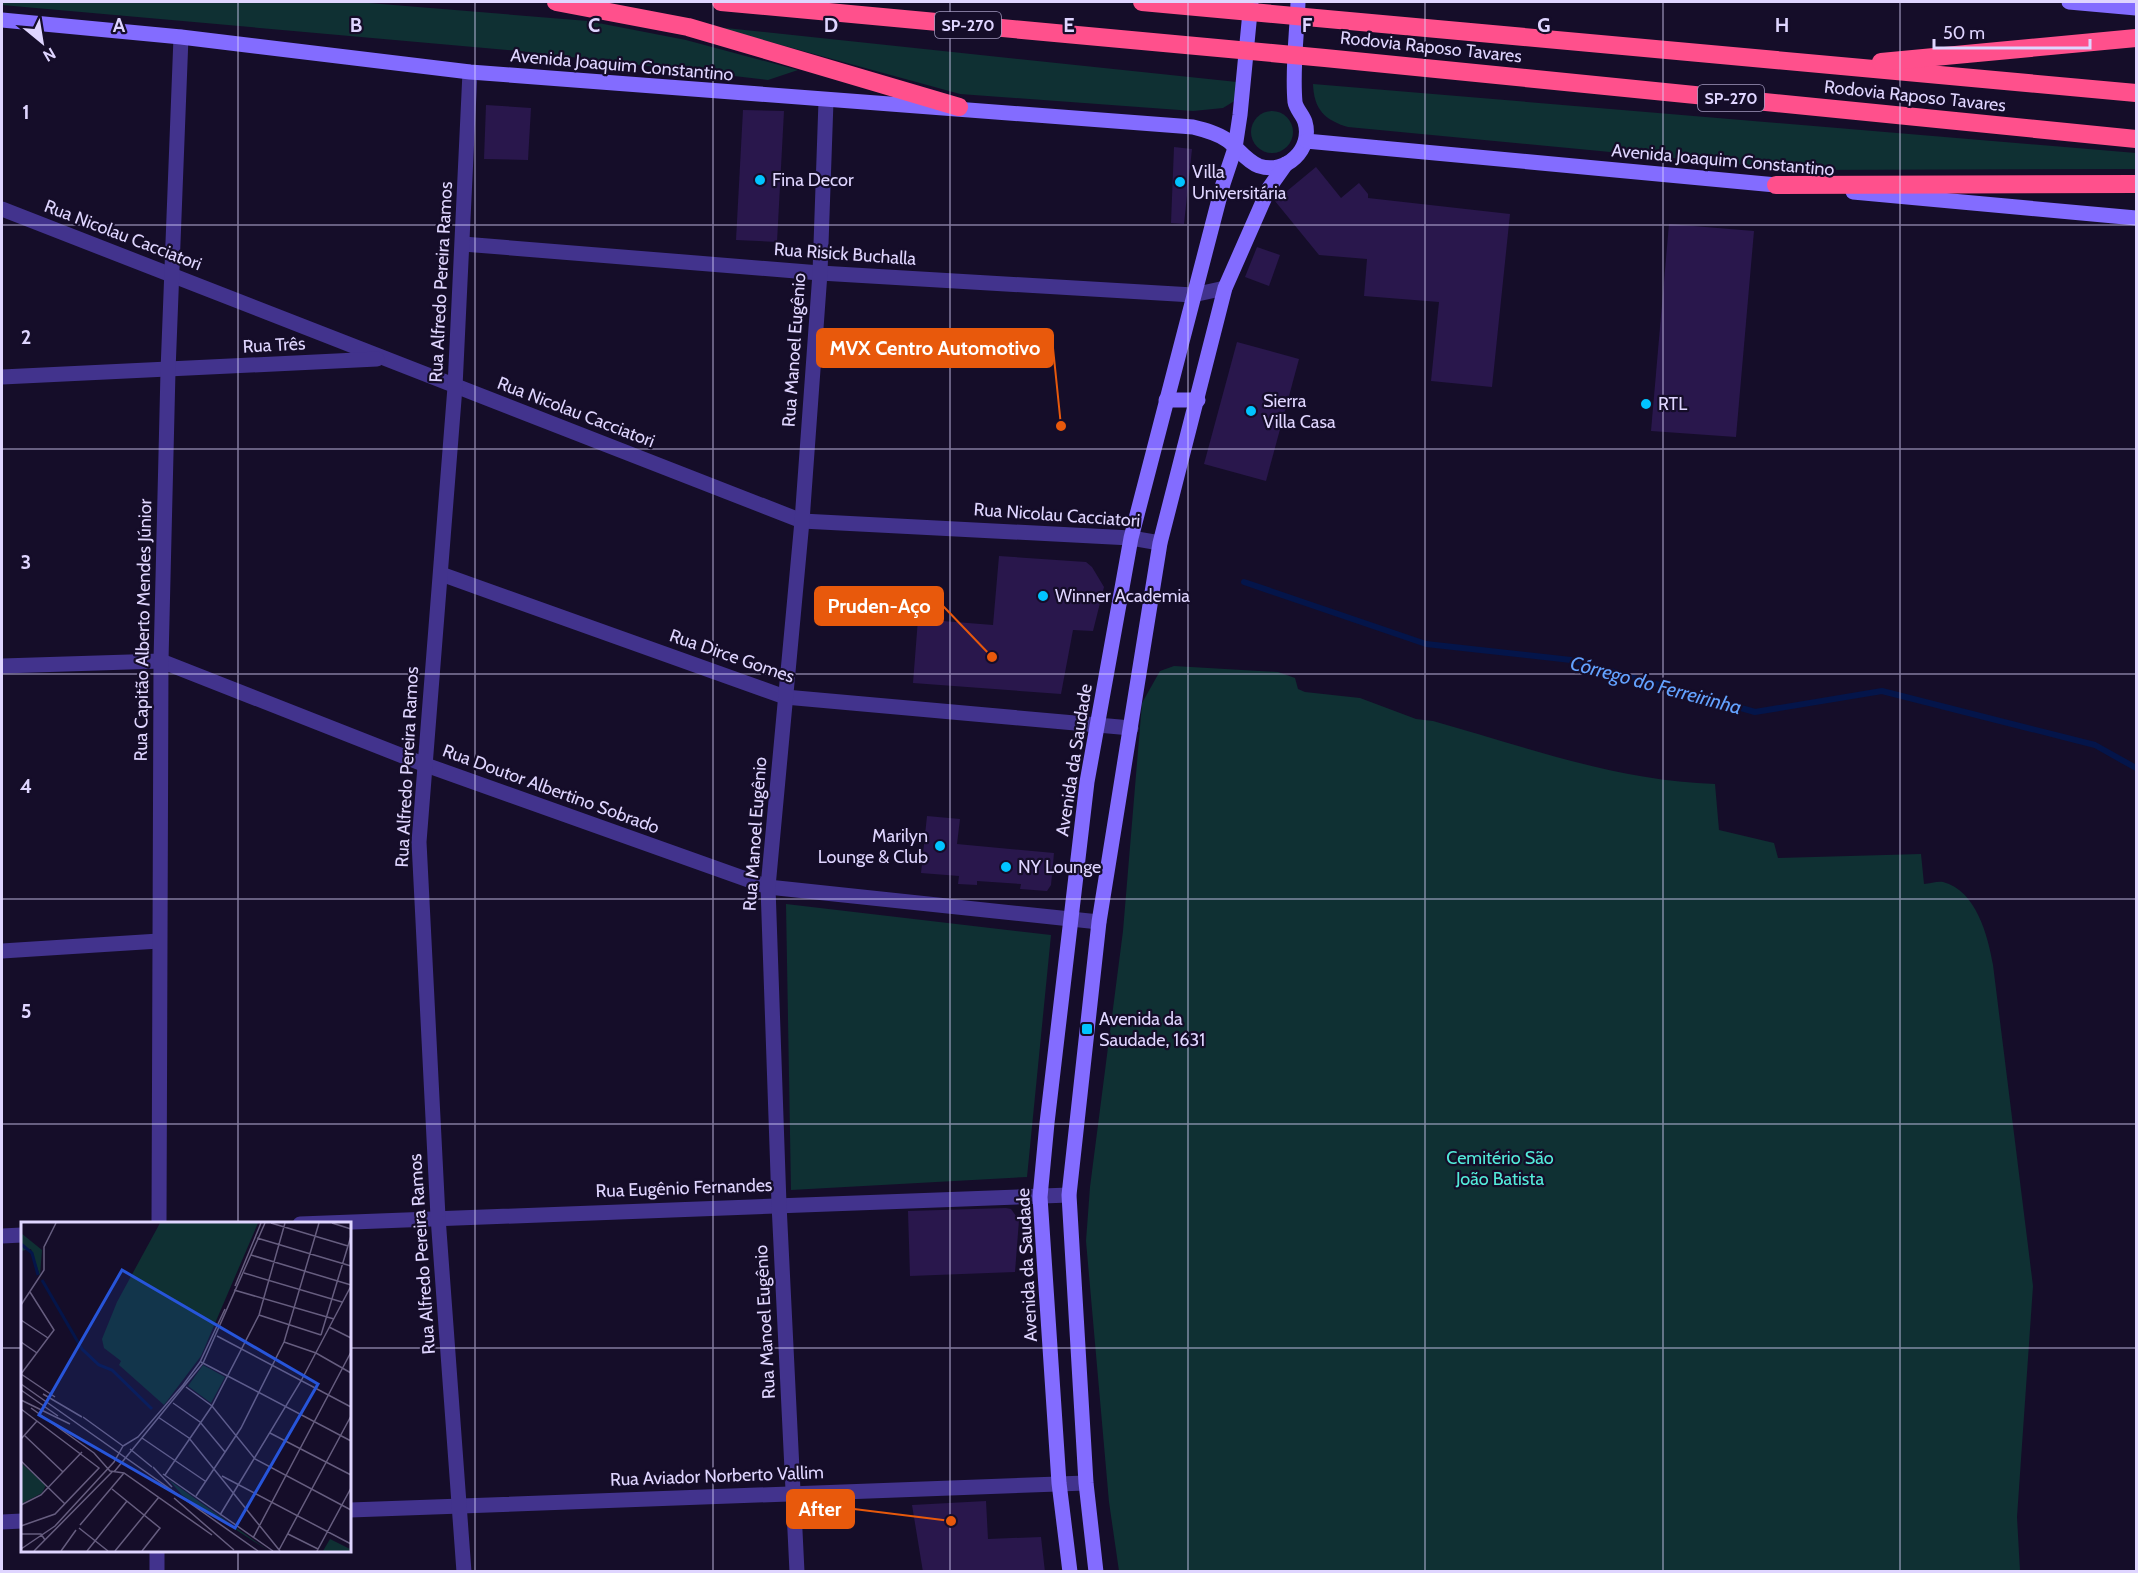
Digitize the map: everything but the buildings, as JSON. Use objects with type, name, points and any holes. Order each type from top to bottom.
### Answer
[{"type":"highway","points":[[556,2],[688,27],[959,107]]},
{"type":"highway","name":"Rodovia Raposo Tavares","points":[[721,2],[1325,58],[2136,139]]},
{"type":"highway","name":"Rodovia Raposo Tavares","points":[[1142,2],[2136,93]]},
{"type":"highway","points":[[1840,66],[2136,38]]},
{"type":"highway","points":[[1776,185],[2136,184]]},
{"type":"street","name":"Avenida da Saudade","points":[[1070,1572],[1059,1483],[1040,1197],[1071,919],[1087,782],[1131,538],[1222,184],[1235,148],[1251,2]]},
{"type":"street","points":[[1096,1572],[1086,1482],[1069,1194],[1099,922],[1160,543],[1225,288],[1269,188],[1286,164],[1299,154],[1306,141],[1305,122],[1295,105],[1298,2]]},
{"type":"street","points":[[2069,2],[2136,8]]},
{"type":"street","name":"Avenida Joaquim Constantino","points":[[2,20],[181,37],[470,72],[826,101],[959,107],[1193,127],[1220,136],[1259,166],[1271,168],[1286,164]]},
{"type":"street","name":"Rua Capitão Alberto Mendes Júnior","points":[[159,1222],[161,661],[168,371],[181,37]]},
{"type":"street","name":"Rua Alfredo Pereira Ramos","points":[[464,1572],[438,1217],[419,842],[423,764],[441,574],[455,387],[470,72]]},
{"type":"street","name":"Rua Manoel Eugênio","points":[[797,1572],[779,1204],[768,887],[802,520],[820,273],[826,101]]},
{"type":"street","name":"Avenida Joaquim Constantino","points":[[1306,141],[2136,218]]},
{"type":"street","name":"Rua Nicolau Cacciatori","points":[[2,209],[802,520],[1131,538],[1160,543]]},
{"type":"street","name":"Rua Risick Buchalla","points":[[463,244],[820,273],[1193,295],[1225,288]]},
{"type":"street","name":"Rua Três","points":[[2,377],[168,371],[383,358]]},
{"type":"street","points":[[1166,400],[1198,400]]},
{"type":"street","name":"Rua Dirce Gomes","points":[[441,574],[785,697],[1131,728]]},
{"type":"street","name":"Rua Doutor Albertino Sobrado","points":[[2,666],[161,661],[423,764],[768,887],[1099,922]]},
{"type":"street","points":[[2,951],[159,941]]},
{"type":"street","name":"Rua Eugênio Fernandes","points":[[339,1222],[779,1204],[1040,1197],[1069,1194]]},
{"type":"street","points":[[2,1236],[21,1235]]},
{"type":"street","name":"Rua Aviador Norberto Vallim","points":[[351,1510],[1086,1482]]},
{"type":"street","points":[[2,1522],[21,1521]]},
{"type":"street","points":[[157,1552],[158,1572]]},
{"type":"green space","points":[[2,2],[357,2],[588,21],[686,40],[798,70],[768,80],[519,51],[2,5]]},
{"type":"green space","points":[[716,27],[1237,82],[1236,100],[1223,108],[1193,111],[960,94]]},
{"type":"green space","points":[[1313,84],[2136,153],[2136,169],[1798,170],[1348,127],[1333,121],[1322,112],[1318,107]]},
{"type":"green space","points":[[1272,111],[1287,117],[1293,132],[1287,147],[1272,153],[1257,147],[1251,132],[1257,117]]},
{"type":"green space","name":"Cemitério São João Batista","points":[[1174,666],[1278,672],[1295,678],[1298,689],[1305,692],[1360,698],[1416,719],[1433,721],[1607,770],[1643,777],[1715,784],[1719,830],[1774,843],[1778,858],[1921,854],[1924,884],[1943,882],[1964,894],[1972,904],[1984,928],[1993,965],[2033,1286],[2017,1517],[2020,1571],[1119,1571],[1109,1502],[1086,1241],[1090,1187],[1123,931],[1142,703],[1160,671]]},
{"type":"green space","points":[[786,904],[1051,935],[1027,1177],[791,1190]]},
{"type":"waterway","name":"Córrego do Ferreirinha","points":[[1244,582],[1426,644],[1571,660],[1755,712],[1882,691],[2095,745],[2136,768]]},
{"type":"place","name":"Fina Decor","points":[[760,180]]},
{"type":"place","name":"Villa Universitária","points":[[1180,182]]},
{"type":"place","name":"RTL","points":[[1646,404]]},
{"type":"place","name":"Sierra Villa Casa","points":[[1251,411]]},
{"type":"place","name":"MVX Centro Automotivo","points":[[1061,426]]},
{"type":"place","name":"Winner Academia","points":[[1043,596]]},
{"type":"place","name":"Pruden-Aço","points":[[992,657]]},
{"type":"place","name":"Marilyn Lounge & Club","points":[[940,846]]},
{"type":"place","name":"NY Lounge","points":[[1006,867]]},
{"type":"place","name":"Avenida da Saudade, 1631","points":[[1087,1029]]},
{"type":"place","name":"After","points":[[951,1521]]}]
